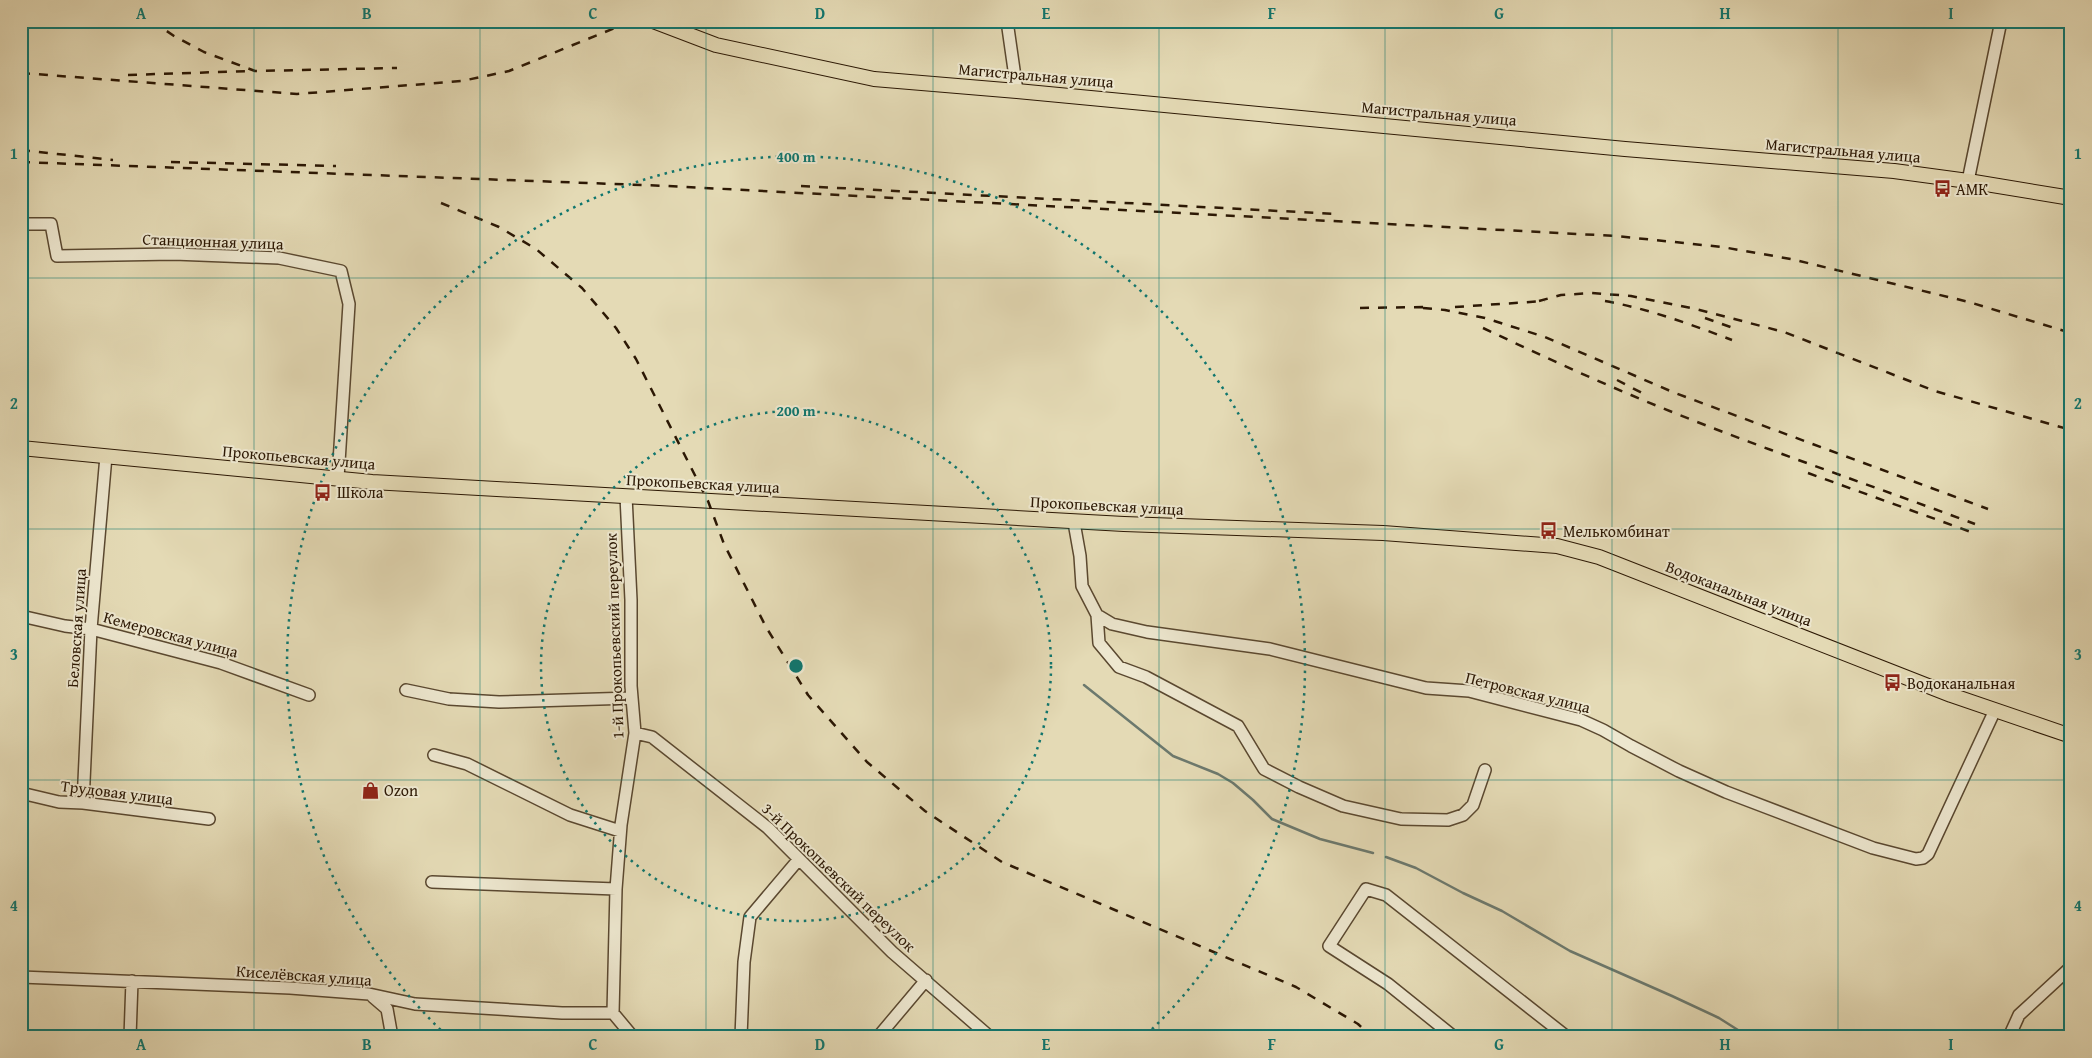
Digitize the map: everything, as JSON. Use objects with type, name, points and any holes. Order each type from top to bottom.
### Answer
[{"type":"main road","name":"Магистральная улица","points":[[653,21],[716,45],[874,79],[1625,149],[1894,171],[2071,198]]},
{"type":"main road","name":"Прокопьевская улица","points":[[21,448],[338,478],[626,496],[1124,524],[1383,533]]},
{"type":"main road","name":"Водоканальная улица","points":[[1383,533],[1557,546],[1599,557],[1951,695],[2071,736]]},
{"type":"street","points":[[1007,21],[1017,91]]},
{"type":"street","points":[[1968,181],[2001,21]]},
{"type":"street","name":"Станционная улица","points":[[21,224],[51,224],[57,256],[174,254],[279,258],[342,271],[348,304],[338,478]]},
{"type":"street","name":"Беловская улица","points":[[83,802],[91,629],[106,456]]},
{"type":"street","name":"1-й Прокопьевский переулок","points":[[613,1013],[616,889],[620,831],[635,733],[632,698],[631,600],[626,496]]},
{"type":"street","points":[[1075,528],[1080,556],[1082,586],[1097,615],[1100,643],[1119,667],[1146,677],[1238,726],[1264,769],[1298,787],[1343,806],[1401,819],[1448,820],[1463,815],[1473,806],[1485,770]]},
{"type":"street","name":"Петровская улица","points":[[1097,615],[1112,624],[1147,632],[1270,649],[1426,688],[1469,691],[1581,720],[1679,771],[1726,792],[1873,848],[1916,859],[1923,858],[1928,854],[1995,710]]},
{"type":"street","name":"Кемеровская улица","points":[[21,616],[65,626],[91,629],[221,663],[309,695]]},
{"type":"street","points":[[406,690],[449,699],[499,702],[632,698]]},
{"type":"street","name":"3-й Прокопьевский переулок","points":[[635,733],[652,737],[768,828],[867,928],[990,1037]]},
{"type":"street","points":[[434,754],[467,764],[570,815],[620,831]]},
{"type":"street","name":"Трудовая улица","points":[[21,793],[59,802],[83,802],[209,819]]},
{"type":"street","points":[[741,1037],[744,962],[750,917],[799,859]]},
{"type":"street","points":[[432,882],[616,889]]},
{"type":"street","points":[[1454,1037],[1388,984],[1329,946],[1366,889],[1386,894],[1567,1037]]},
{"type":"street","points":[[2009,1037],[2019,1015],[2071,967]]},
{"type":"street","name":"Киселёвская улица","points":[[21,977],[369,994],[415,1004],[562,1013],[613,1013]]},
{"type":"street","points":[[878,1037],[926,980]]},
{"type":"street","points":[[130,1037],[132,981]]},
{"type":"street","points":[[369,994],[387,1009],[392,1037]]},
{"type":"street","points":[[613,1013],[633,1037]]},
{"type":"waterway","points":[[1084,685],[1173,756],[1218,774],[1233,783],[1272,819],[1320,839],[1373,853]]},
{"type":"waterway","points":[[1386,857],[1416,868],[1502,911],[1570,951],[1719,1018],[1749,1037]]},
{"type":"railway","points":[[152,21],[174,36],[204,52],[255,71],[397,68]]},
{"type":"railway","points":[[21,73],[297,94],[462,81],[509,71],[632,21]]},
{"type":"railway","points":[[128,75],[250,71]]},
{"type":"railway","points":[[21,150],[113,160]]},
{"type":"railway","points":[[21,162],[668,186],[1616,236],[1722,247],[1791,259],[1969,302],[2071,333]]},
{"type":"railway","points":[[171,162],[336,166]]},
{"type":"railway","points":[[801,186],[1337,214]]},
{"type":"railway","points":[[441,203],[499,227],[536,249],[582,288],[616,328],[636,359],[708,501],[724,544],[766,627],[808,695],[867,762],[925,811],[1002,862],[1296,987],[1358,1024],[1372,1037]]},
{"type":"railway","points":[[1539,301],[1561,295],[1592,293],[1631,296],[1696,309],[1784,332],[1935,391],[2071,430]]},
{"type":"railway","points":[[1455,307],[1545,301]]},
{"type":"railway","points":[[1605,301],[1653,313],[1732,340]]},
{"type":"railway","points":[[1360,308],[1430,307]]},
{"type":"railway","points":[[1423,308],[1445,310],[1485,318],[1545,337],[1675,393],[1988,509]]},
{"type":"railway","points":[[1705,318],[1736,329]]},
{"type":"railway","points":[[1483,328],[1674,413],[1759,446],[1975,524]]},
{"type":"railway","points":[[1617,380],[1644,394]]},
{"type":"railway","points":[[1808,473],[1971,532]]},
{"type":"place","name":"АМК","points":[[1942,189]]},
{"type":"place","name":"Школа","points":[[323,492]]},
{"type":"place","name":"Мелькомбинат","points":[[1549,531]]},
{"type":"place","name":"Водоканальная","points":[[1893,683]]},
{"type":"place","name":"Ozon","points":[[370,790]]}]
